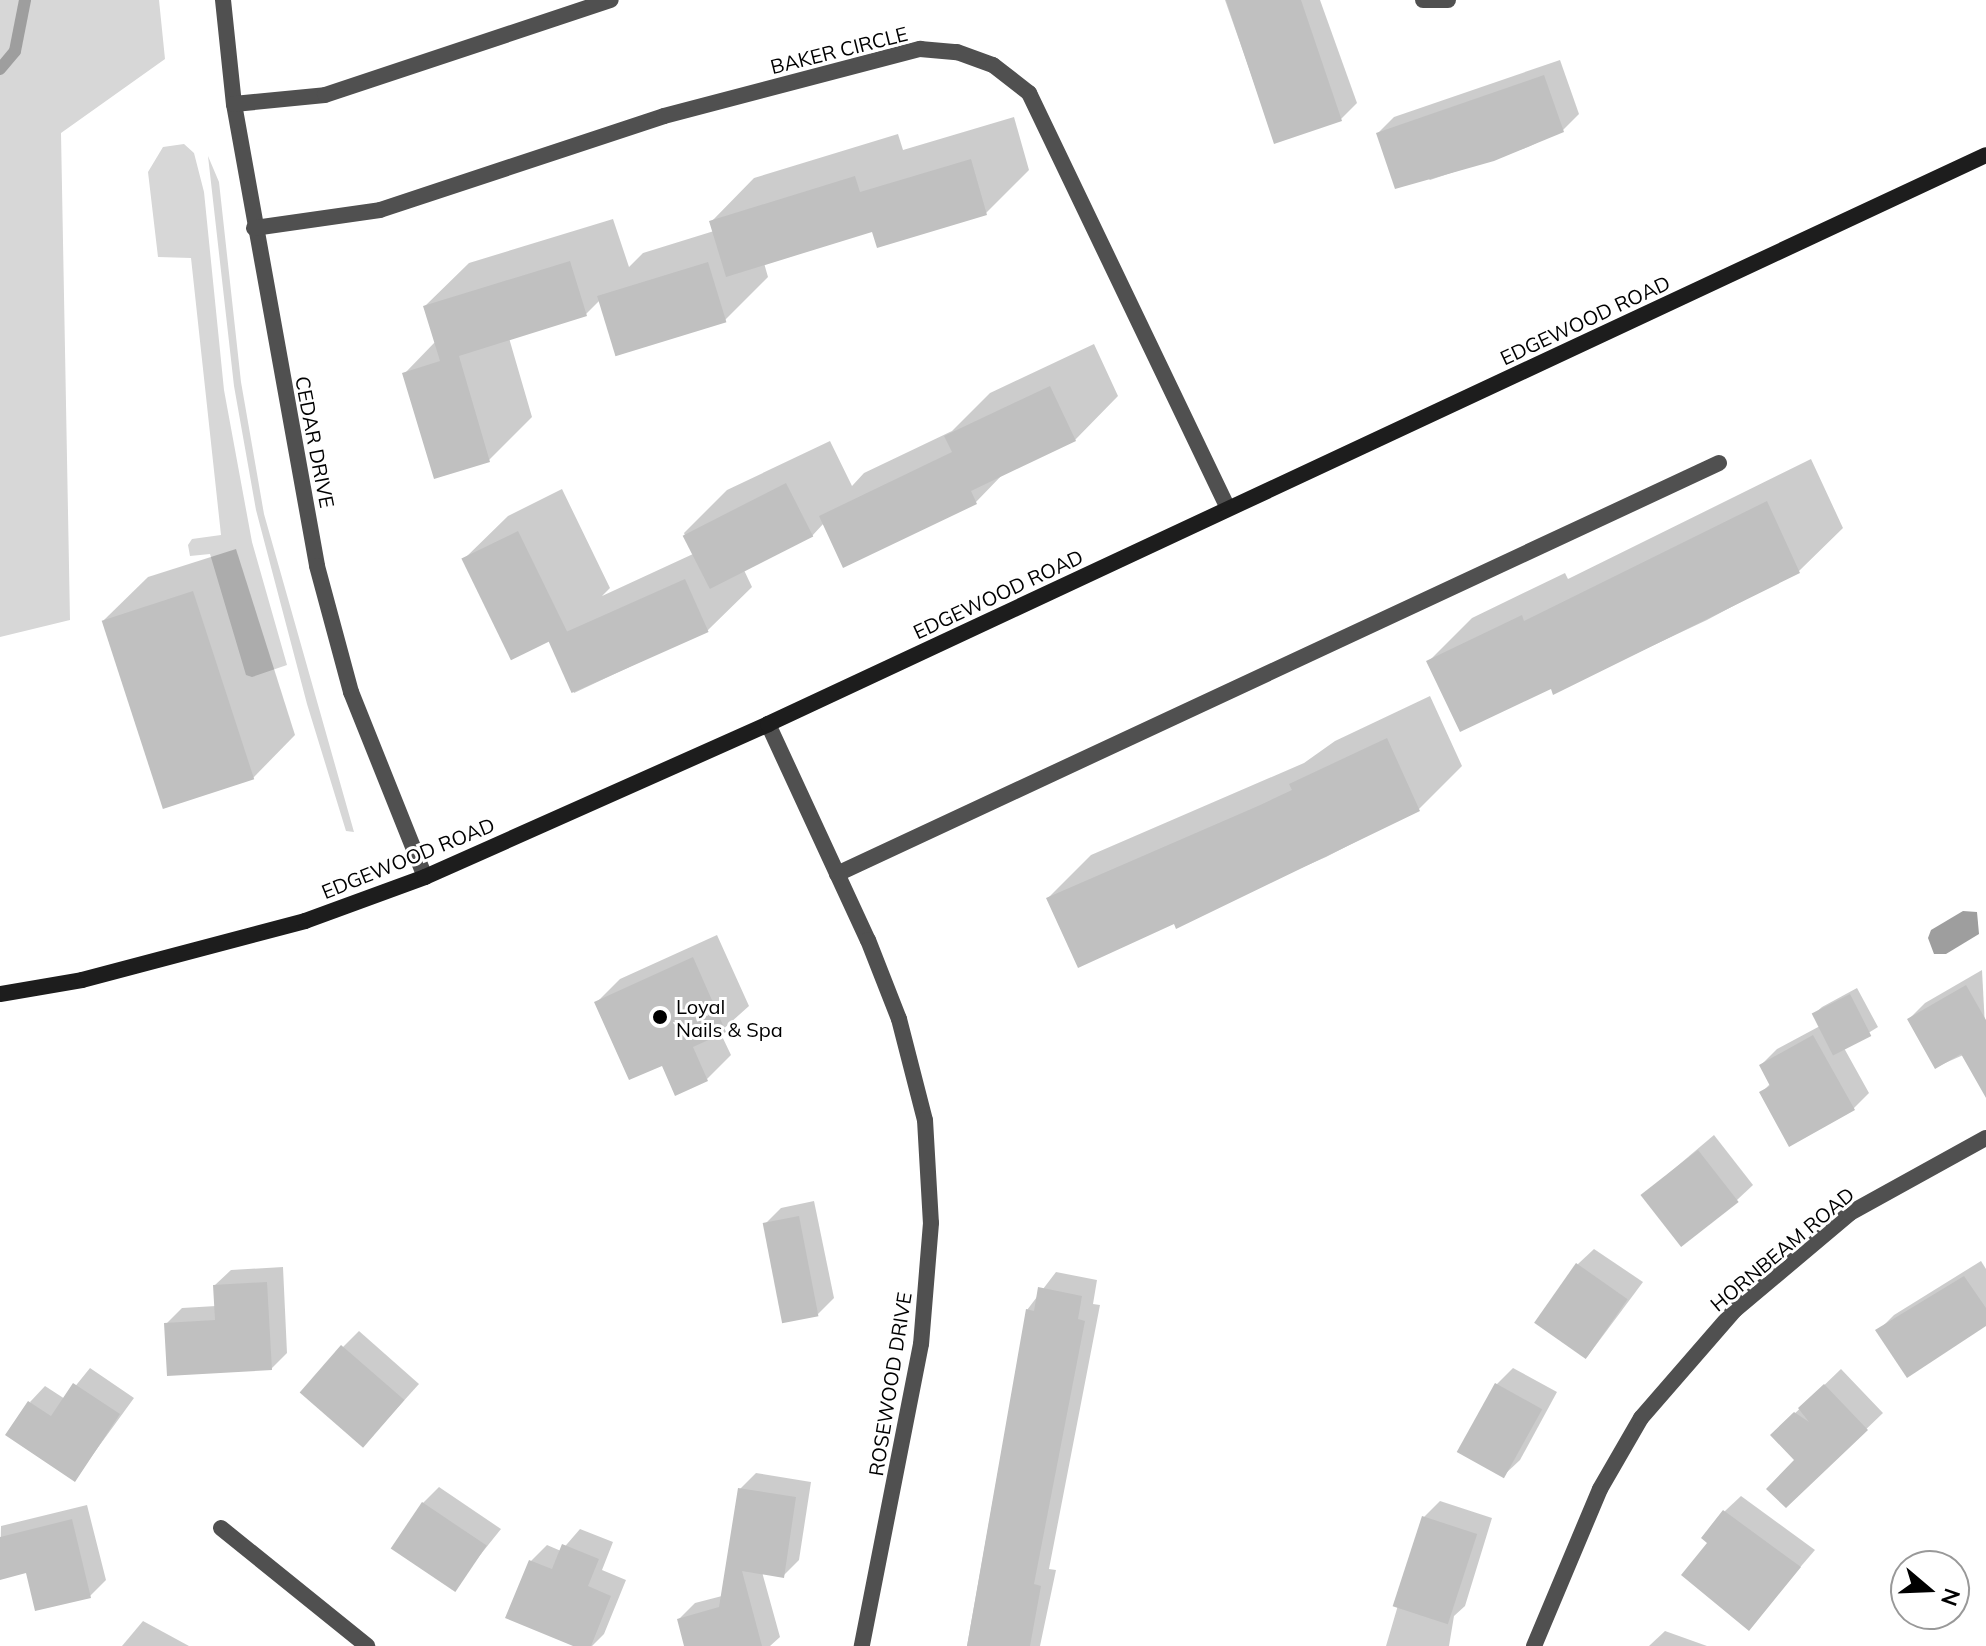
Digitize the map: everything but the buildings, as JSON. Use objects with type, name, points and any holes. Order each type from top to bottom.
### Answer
[{"type":"main road","name":"EDGEWOOD ROAD","points":[[0,994],[82,980],[305,921],[425,877],[768,724],[1986,155]]},
{"type":"street","name":"CEDAR DRIVE","points":[[223,0],[234,104],[254,228],[317,566],[351,692],[425,877]]},
{"type":"street","points":[[234,104],[325,95],[611,0]]},
{"type":"street","points":[[1423,0],[1448,0]]},
{"type":"street","name":"BAKER CIRCLE","points":[[254,228],[380,210],[664,116],[920,49],[957,52],[993,65],[1029,93],[1228,508]]},
{"type":"street","points":[[837,874],[1719,463]]},
{"type":"street","name":"ROSEWOOD DRIVE","points":[[768,724],[899,1019],[925,1120],[931,1223],[921,1344],[862,1646]]},
{"type":"street","name":"HORNBEAM ROAD","points":[[1534,1646],[1600,1489],[1641,1418],[1735,1310],[1850,1213],[1986,1138]]},
{"type":"street","points":[[221,1528],[367,1646]]},
{"type":"shaded area","points":[[0,0],[159,0],[165,59],[61,133],[70,620],[0,637]]},
{"type":"shaded area","points":[[184,144],[194,153],[204,192],[224,390],[252,542],[287,665],[252,677],[246,675],[210,554],[190,556],[188,545],[192,539],[221,535],[191,258],[158,257],[148,172],[163,147]]},
{"type":"shaded area","points":[[208,156],[219,182],[241,382],[264,514],[354,832],[346,831],[307,704],[256,510],[234,386]]},
{"type":"shaded area","points":[[1963,911],[1977,912],[1979,934],[1946,954],[1934,954],[1928,938],[1931,930]]},
{"type":"waterway","points":[[0,69],[15,51],[25,0]]},
{"type":"place","name":"Loyal Nails & Spa","points":[[660,1017]]}]
